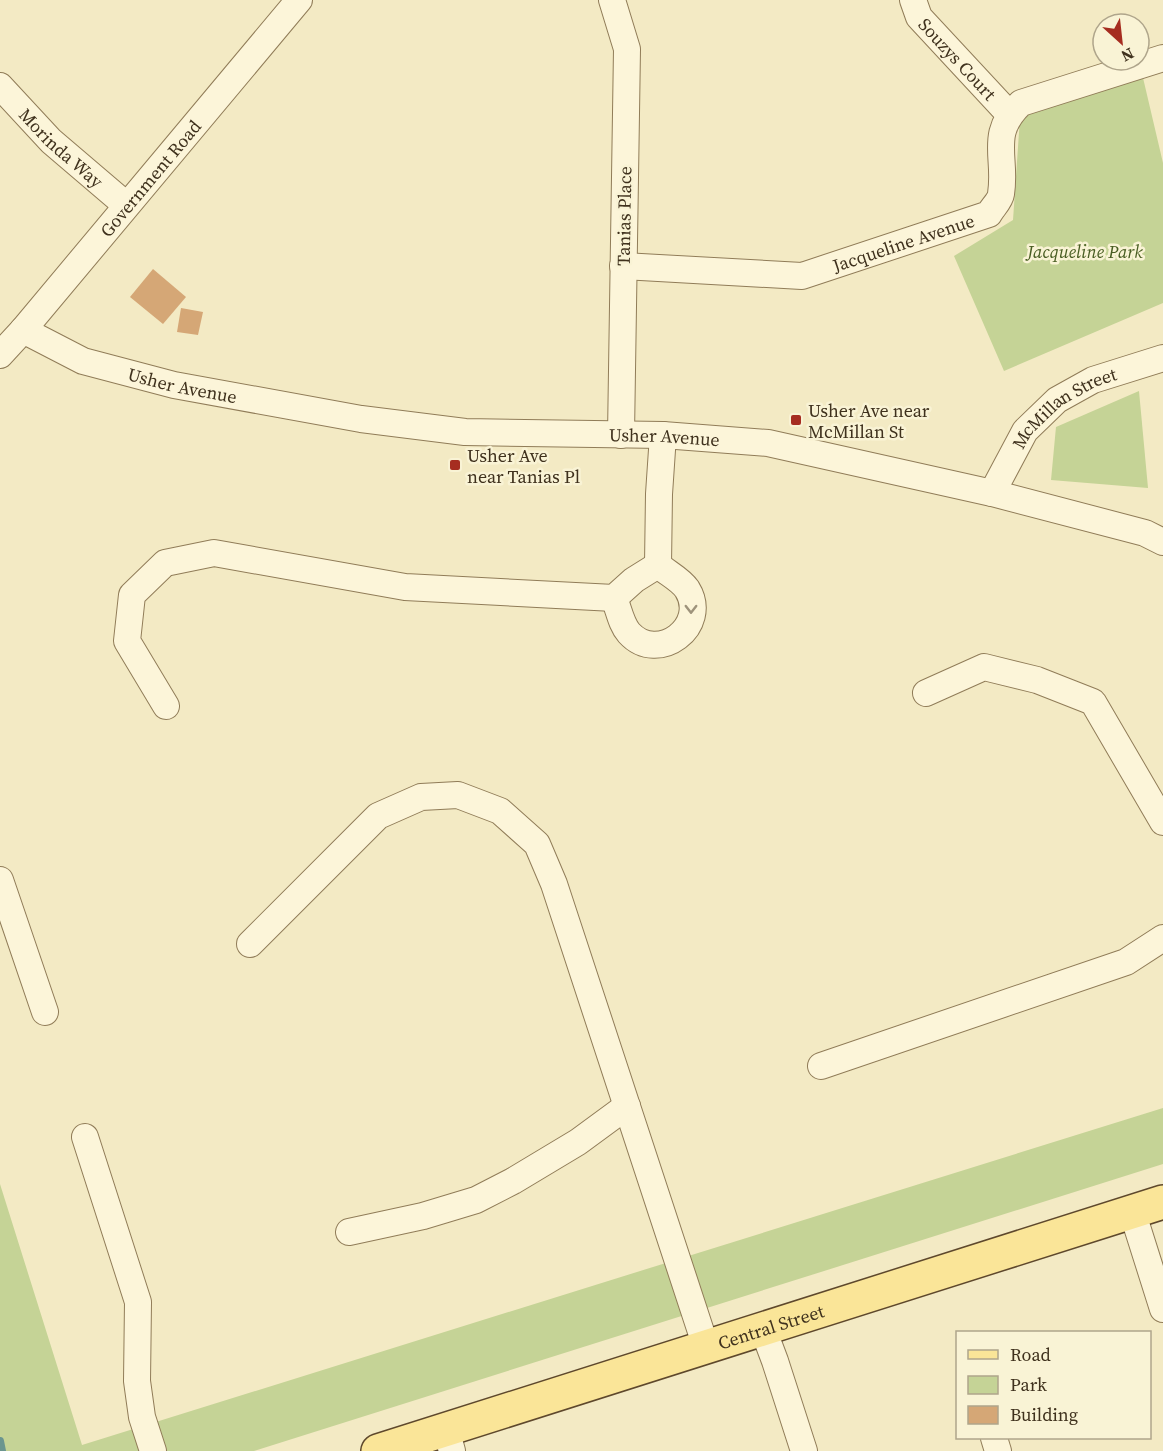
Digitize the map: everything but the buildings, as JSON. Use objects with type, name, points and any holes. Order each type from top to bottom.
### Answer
[{"type":"main road","name":"Central Street","points":[[378,1451],[449,1440],[706,1347],[1163,1202]]},
{"type":"street","name":"Government Road","points":[[0,355],[299,0]]},
{"type":"street","name":"Tanias Place","points":[[612,0],[627,49],[621,435]]},
{"type":"street","name":"Souzys Court","points":[[913,0],[919,17],[1009,114]]},
{"type":"street","points":[[1009,114],[1021,103],[1163,58]]},
{"type":"street","name":"Morinda Way","points":[[0,86],[51,141],[126,205]]},
{"type":"street","name":"Jacqueline Avenue","points":[[623,266],[802,276],[988,214],[1001,196],[1001,135],[1009,114]]},
{"type":"street","name":"Usher Avenue","points":[[23,330],[83,362],[174,385],[361,419],[465,432],[663,435],[768,443],[992,493],[1145,533],[1163,542]]},
{"type":"street","name":"McMillan Street","points":[[992,493],[1025,431],[1057,400],[1093,380],[1163,358]]},
{"type":"street","points":[[658,565],[663,435]]},
{"type":"street","points":[[166,706],[127,641],[132,595],[165,563],[214,553],[405,587],[614,598],[634,580],[658,565]]},
{"type":"street","points":[[614,598],[623,624],[637,640],[658,645],[678,638],[690,622],[693,611],[692,600],[688,590],[681,582],[658,565]]},
{"type":"street","points":[[926,693],[984,667],[1037,680],[1093,702],[1163,820]]},
{"type":"street","points":[[250,945],[378,816],[421,797],[458,795],[500,812],[537,844],[554,884],[706,1347]]},
{"type":"street","points":[[0,880],[45,1012]]},
{"type":"street","points":[[821,1066],[1126,962],[1163,938]]},
{"type":"street","points":[[349,1232],[423,1216],[476,1200],[578,1142],[627,1106]]},
{"type":"street","points":[[85,1137],[138,1302],[137,1381],[142,1417],[153,1451]]},
{"type":"street","points":[[1132,1211],[1163,1309]]},
{"type":"street","points":[[763,1329],[804,1451]]},
{"type":"green space","name":"Jacqueline Park","points":[[1118,72],[1142,72],[1163,163],[1163,303],[1004,371],[954,256],[1013,220],[1021,103]]},
{"type":"green space","points":[[1139,391],[1148,488],[1051,480],[1056,427]]},
{"type":"green space","points":[[1163,1108],[1163,1164],[254,1451],[0,1451],[0,1184],[82,1445]]},
{"type":"waterway","points":[[0,1441],[2,1451]]},
{"type":"place","name":"Usher Ave near McMillan St","points":[[796,420]]},
{"type":"place","name":"Usher Ave near Tanias Pl","points":[[455,465]]}]
